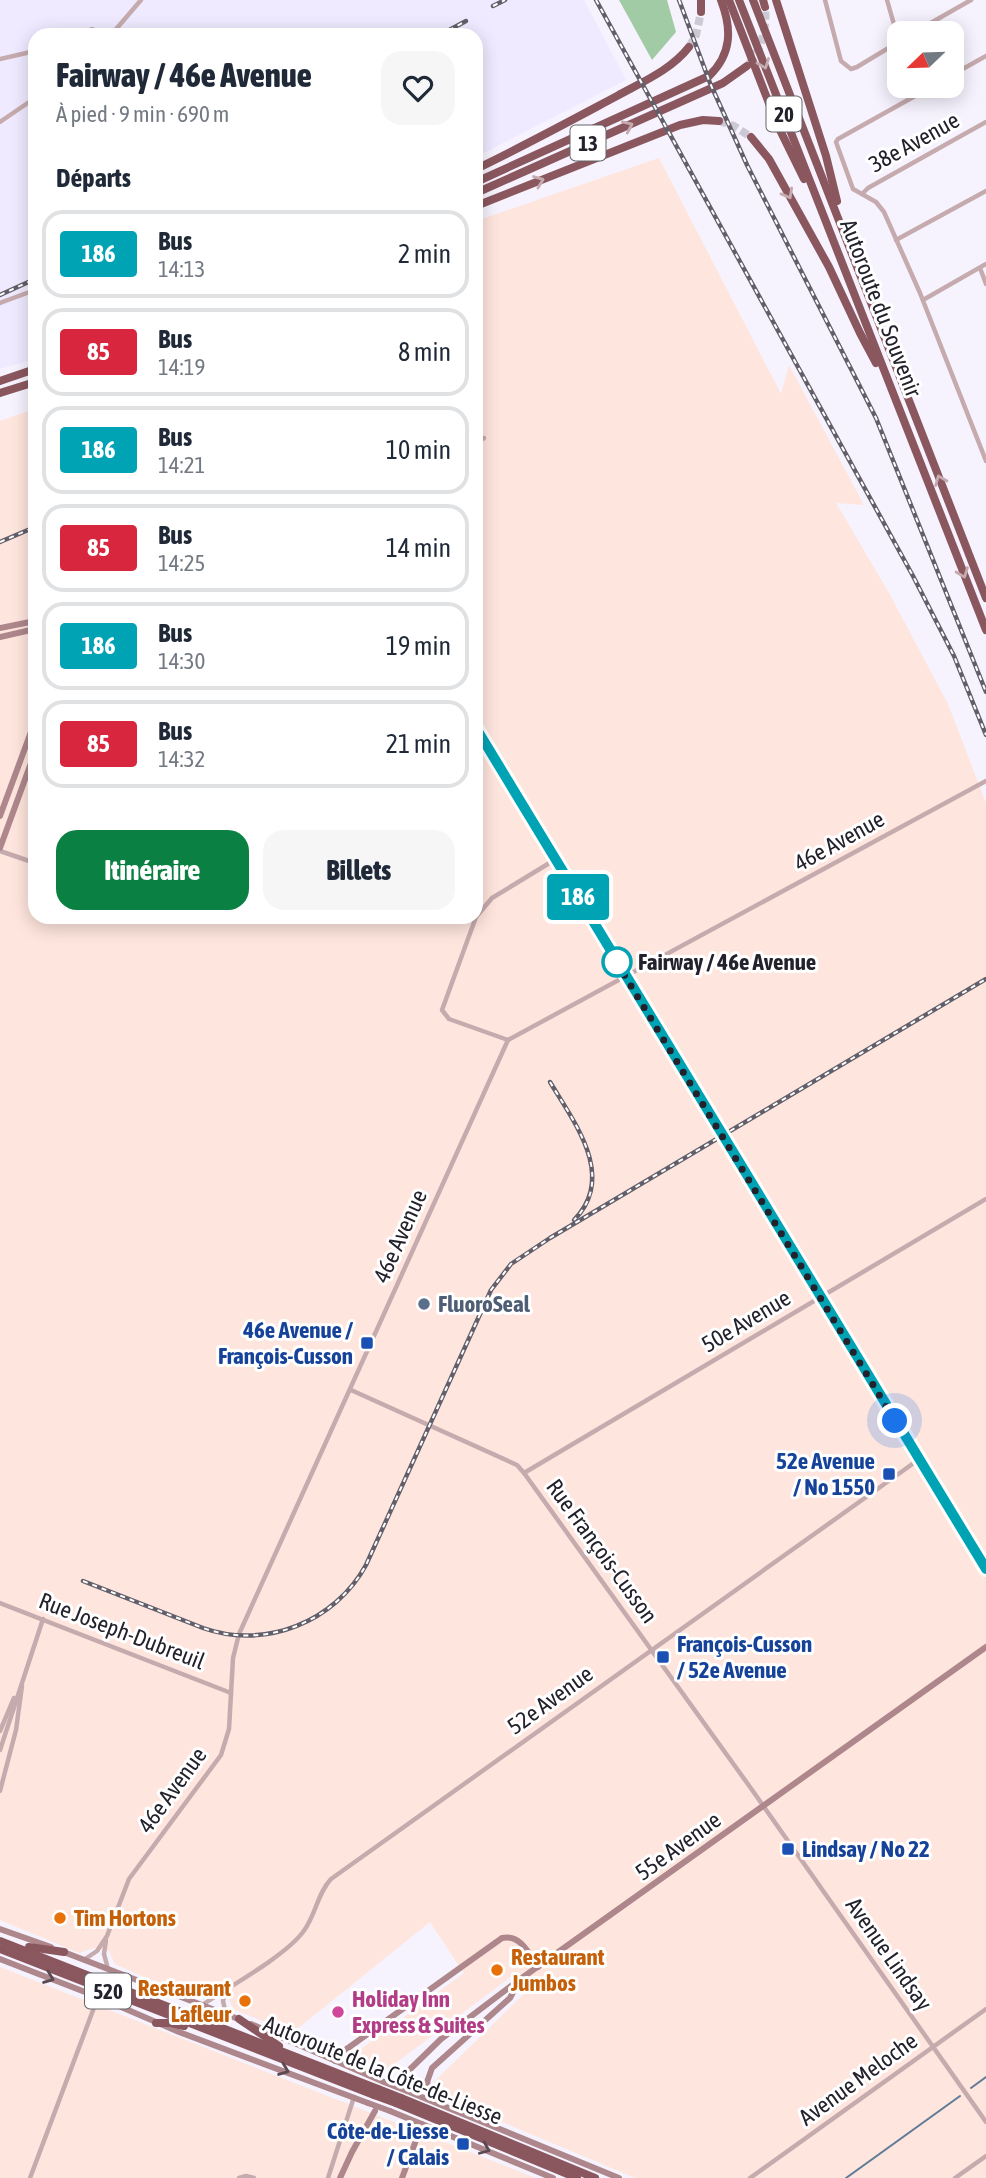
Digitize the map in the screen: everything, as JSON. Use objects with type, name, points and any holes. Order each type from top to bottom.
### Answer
[{"type":"highway","points":[[701,0],[701,12]]},
{"type":"highway","name":"13","points":[[483,179],[688,88],[712,74],[727,50],[729,28],[721,0]]},
{"type":"highway","points":[[729,0],[777,124],[829,228]]},
{"type":"highway","name":"Autoroute du Souvenir","points":[[739,0],[986,630]]},
{"type":"highway","name":"Autoroute du Souvenir","points":[[753,0],[986,598]]},
{"type":"highway","points":[[776,0],[827,156],[843,228]]},
{"type":"highway","points":[[483,166],[658,73],[675,62],[689,47]]},
{"type":"highway","name":"13","points":[[483,190],[699,94],[733,78],[747,66]]},
{"type":"highway","points":[[483,203],[680,125],[703,120],[719,121]]},
{"type":"highway","points":[[751,136],[765,152],[829,267],[860,333],[892,390]]},
{"type":"highway","points":[[0,381],[28,371]]},
{"type":"highway","points":[[0,393],[28,384]]},
{"type":"highway","points":[[0,1941],[42,1951],[64,1952]]},
{"type":"highway","name":"Autoroute de la Côte-de-Liesse","points":[[0,1941],[379,2088],[595,2178]]},
{"type":"highway","name":"Autoroute de la Côte-de-Liesse","points":[[0,1949],[216,2033],[379,2088]]},
{"type":"highway","points":[[239,2019],[297,2057]]},
{"type":"highway","points":[[156,2023],[172,2023],[216,2033]]},
{"type":"highway","name":"Autoroute de la Côte-de-Liesse","points":[[401,2097],[577,2178]]},
{"type":"main road","points":[[0,628],[28,622]]},
{"type":"main road","points":[[0,637],[28,631]]},
{"type":"main road","points":[[0,816],[28,740]]},
{"type":"main road","points":[[0,849],[28,771]]},
{"type":"main road","name":"55e Avenue","points":[[398,2081],[441,2039],[519,1980],[986,1647]]},
{"type":"main road","points":[[0,1929],[239,2019],[335,2061],[379,2088]]},
{"type":"main road","points":[[335,2061],[341,2053],[502,1938],[518,1940],[538,1967]]},
{"type":"main road","points":[[0,1959],[156,2023],[368,2102],[553,2178]]},
{"type":"main road","points":[[434,2101],[427,2082],[432,2068],[510,1998],[519,1980]]},
{"type":"main road","points":[[401,2097],[434,2101],[619,2178]]},
{"type":"main road","points":[[340,2178],[375,2111]]},
{"type":"main road","points":[[402,2178],[422,2124]]},
{"type":"street","points":[[117,28],[141,0]]},
{"type":"street","points":[[825,0],[841,61],[851,68],[887,48]]},
{"type":"street","points":[[887,0],[893,21]]},
{"type":"street","points":[[935,21],[971,0]]},
{"type":"street","points":[[954,1],[958,8]]},
{"type":"street","points":[[0,59],[28,53]]},
{"type":"street","points":[[964,69],[986,57]]},
{"type":"street","points":[[911,98],[838,139],[836,144],[851,185],[880,206],[897,240],[986,461]]},
{"type":"street","points":[[0,122],[28,103]]},
{"type":"street","name":"38e Avenue","points":[[862,194],[868,188],[986,122]]},
{"type":"street","points":[[897,240],[986,191]]},
{"type":"street","points":[[923,300],[986,264]]},
{"type":"street","points":[[980,268],[986,284]]},
{"type":"street","points":[[0,303],[28,293]]},
{"type":"street","points":[[483,739],[986,1569]]},
{"type":"street","name":"46e Avenue","points":[[108,1969],[104,1954],[107,1936],[129,1879],[221,1755],[229,1729],[233,1658],[239,1634],[508,1041],[986,780]]},
{"type":"street","points":[[0,849],[28,860]]},
{"type":"street","points":[[483,909],[492,898],[556,859]]},
{"type":"street","points":[[473,924],[444,1003],[444,1015],[508,1041]]},
{"type":"street","name":"50e Avenue","points":[[524,1473],[986,1199]]},
{"type":"street","name":"Rue François-Cusson","points":[[351,1390],[517,1465],[763,1806]]},
{"type":"street","name":"52e Avenue","points":[[202,2006],[300,1936],[309,1923],[324,1887],[331,1879],[918,1460]]},
{"type":"street","name":"Rue Joseph-Dubreuil","points":[[0,1603],[231,1693]]},
{"type":"street","points":[[0,1731],[43,1619]]},
{"type":"street","points":[[0,1750],[24,1672]]},
{"type":"street","points":[[0,1791],[17,1725],[24,1672]]},
{"type":"street","name":"Avenue Lindsay","points":[[763,1806],[986,2122]]},
{"type":"street","name":"46e Avenue","points":[[84,1960],[97,1951],[107,1936]]},
{"type":"street","points":[[226,1990],[223,2001],[226,2014]]},
{"type":"street","points":[[30,2178],[98,1997]]},
{"type":"street","name":"Avenue Meloche","points":[[750,2178],[986,2009]]},
{"type":"street","points":[[328,2178],[355,2097]]},
{"type":"street","points":[[955,2178],[986,2157]]},
{"type":"street","points":[[528,2177],[531,2169]]},
{"type":"street","points":[[239,2178],[254,2178]]},
{"type":"shaded area","points":[[0,0],[584,0],[626,80],[483,153],[483,28],[28,28],[28,361],[0,369]]},
{"type":"shaded area","points":[[659,158],[781,394],[789,365],[864,505],[836,503],[889,593],[948,704],[986,803],[986,2178],[635,2178],[438,2095],[433,2083],[529,1989],[516,1973],[384,2072],[351,2056],[464,1973],[430,1922],[292,2033],[233,2009],[229,1999],[211,1993],[198,1997],[137,1974],[115,1964],[109,1951],[94,1948],[79,1953],[0,1920],[0,421],[28,411],[28,924],[483,924],[483,219]]},
{"type":"shaded area","points":[[0,1967],[503,2165],[536,2178],[0,2178]]},
{"type":"green space","points":[[619,0],[667,0],[676,32],[652,60]]},
{"type":"waterway","points":[[971,2088],[986,2077]]},
{"type":"waterway","points":[[846,2178],[960,2096]]},
{"type":"tunnel","points":[[749,64],[763,37],[765,7]]},
{"type":"tunnel","points":[[689,47],[696,35],[701,12]]},
{"type":"tunnel","points":[[719,121],[734,126],[751,137]]},
{"type":"railway","points":[[493,6],[505,0]]},
{"type":"railway","points":[[596,0],[913,576],[954,656],[986,735]]},
{"type":"railway","points":[[679,0],[710,83],[747,165],[876,418],[986,692]]},
{"type":"railway","points":[[453,28],[466,21]]},
{"type":"railway","points":[[0,295],[28,282]]},
{"type":"railway","points":[[0,542],[28,530]]},
{"type":"railway","points":[[83,1581],[203,1628],[227,1634],[274,1633],[317,1616],[353,1585],[366,1565],[491,1290],[511,1264],[550,1238],[986,979]]},
{"type":"railway","points":[[550,1082],[579,1132],[592,1168],[592,1186],[586,1203],[574,1220]]},
{"type":"bus line","name":"186","points":[[483,739],[986,1569]]},
{"type":"place","name":"Fairway / 46e Avenue","points":[[617,962]]},
{"type":"place","name":"FluoroSeal","points":[[424,1304]]},
{"type":"place","name":"46e Avenue / François-Cusson","points":[[367,1343]]},
{"type":"place","name":"52e Avenue / No 1550","points":[[889,1474]]},
{"type":"place","name":"François-Cusson / 52e Avenue","points":[[663,1657]]},
{"type":"place","name":"Lindsay / No 22","points":[[788,1849]]},
{"type":"place","name":"Tim Hortons","points":[[60,1918]]},
{"type":"place","name":"Restaurant Jumbos","points":[[497,1970]]},
{"type":"place","name":"Restaurant Lafleur","points":[[245,2001]]},
{"type":"place","name":"Holiday Inn Express & Suites","points":[[338,2012]]},
{"type":"place","name":"Côte-de-Liesse / Calais","points":[[463,2144]]},
{"type":"route","points":[[617,962],[614,958],[895,1421]]}]
